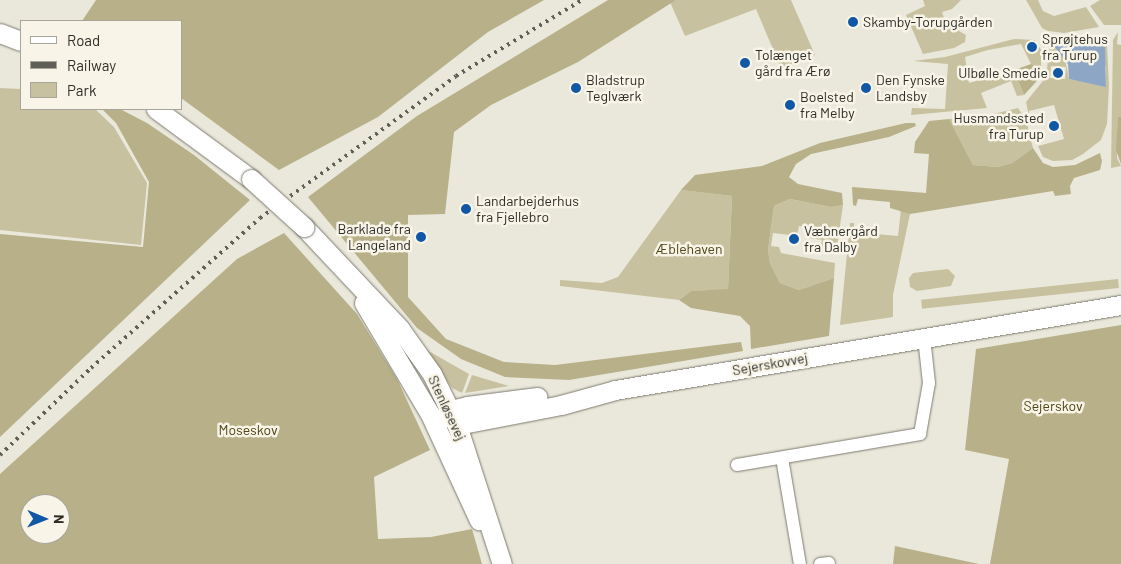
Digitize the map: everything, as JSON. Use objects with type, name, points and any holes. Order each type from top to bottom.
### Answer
[{"type":"street","points":[[0,33],[20,41]]},
{"type":"street","points":[[157,110],[251,179],[304,227],[348,276],[392,335],[448,420]]},
{"type":"street","name":"Sejerskovvej","points":[[448,420],[561,405],[615,390],[1121,305]]},
{"type":"street","points":[[737,465],[920,434],[928,383],[924,338]]},
{"type":"street","name":"Stenløsevej","points":[[448,420],[498,564]]},
{"type":"street","name":"Stenløsevej","points":[[448,420],[502,564]]},
{"type":"street","points":[[782,458],[800,564]]},
{"type":"green space","points":[[96,0],[544,0],[488,32],[378,117],[279,170],[182,99],[182,20],[83,20]]},
{"type":"green space","points":[[608,0],[676,0],[578,62],[491,105],[454,132],[445,214],[408,215],[408,297],[446,339],[504,362],[555,365],[741,342],[743,351],[569,380],[505,377],[461,359],[417,328],[308,197],[417,116]]},
{"type":"green space","points":[[676,0],[791,0],[815,55],[781,68],[756,9],[685,36],[670,2]]},
{"type":"green space","points":[[923,0],[961,0],[952,9],[942,12],[946,24],[966,35],[965,42],[954,48],[923,54],[906,15],[925,6]]},
{"type":"green space","points":[[1026,0],[1038,0],[1043,11],[1054,16],[1086,7],[1099,27],[1064,33],[1048,31],[1042,28]]},
{"type":"green space","points":[[1100,0],[1121,0],[1121,25],[1104,25],[1090,6]]},
{"type":"green space","points":[[1118,32],[1117,44],[1121,45],[1121,117],[1118,117],[1117,158],[1121,166],[1111,168],[1113,40]]},
{"type":"green space","points":[[1014,39],[1035,40],[1041,50],[1041,69],[1031,64],[1021,44],[988,50],[965,57],[969,83],[1014,70],[1024,95],[1017,96],[1011,81],[981,93],[987,108],[911,115],[912,108],[945,109],[948,64],[913,61],[945,57]]},
{"type":"green space","points":[[1068,39],[1101,39],[1107,45],[1109,86],[1107,124],[1101,140],[1072,160],[1053,161],[1043,157],[1038,146],[1064,139],[1054,105],[1029,111],[1030,121],[1026,102],[1046,77],[1050,43]],"holes":[[[1065,59],[1106,66],[1106,86],[1069,79]],[[1051,66],[1066,67],[1065,79],[1050,78]]]},
{"type":"green space","points":[[1031,64],[1041,69],[1036,82],[1024,95],[1014,70]]},
{"type":"green space","points":[[0,88],[20,89],[20,110],[96,110],[114,127],[147,183],[141,245],[0,230]]},
{"type":"green space","points":[[1018,108],[1026,120],[1033,148],[1012,163],[998,167],[973,165],[949,119],[985,116]]},
{"type":"green space","points":[[103,110],[122,110],[147,123],[194,155],[250,200],[0,437],[0,234],[143,247],[149,182],[116,123]]},
{"type":"green space","points":[[1118,117],[1121,117],[1121,164],[1116,150]]},
{"type":"green space","points":[[949,119],[973,165],[998,167],[1012,163],[1033,148],[1043,163],[1053,167],[1075,165],[1100,153],[1102,161],[1100,170],[1074,178],[1070,186],[1071,194],[1055,196],[1053,191],[910,214],[890,208],[890,202],[858,199],[856,206],[853,205],[852,187],[926,193],[929,154],[914,153],[915,142],[929,121]]},
{"type":"green space","points":[[906,123],[915,123],[916,126],[889,137],[811,154],[796,164],[789,177],[798,184],[842,193],[843,205],[831,207],[790,199],[774,206],[768,250],[770,263],[780,283],[799,290],[834,278],[829,336],[751,349],[750,326],[740,316],[691,308],[679,300],[691,291],[728,289],[732,196],[681,190],[695,175],[762,166],[820,143]]},
{"type":"green space","name":"Æblehaven","points":[[681,190],[732,196],[728,290],[691,291],[679,300],[560,286],[560,280],[602,283],[618,277]]},
{"type":"green space","points":[[790,199],[831,207],[843,205],[836,253],[820,253],[822,240],[809,238],[811,227],[799,226],[797,236],[773,233],[771,246],[779,247],[781,253],[835,263],[834,278],[799,290],[780,283],[770,263],[768,250],[774,206]]},
{"type":"green space","points":[[901,209],[910,214],[893,295],[893,317],[840,325],[850,223],[854,223],[854,232],[898,236]]},
{"type":"green space","name":"Moseskov","points":[[284,233],[357,314],[397,379],[430,450],[374,477],[378,539],[431,537],[472,529],[482,564],[0,564],[0,474],[237,259]]},
{"type":"green space","points":[[948,269],[955,276],[951,286],[917,291],[910,287],[909,278],[913,273]]},
{"type":"green space","points":[[1118,279],[1119,288],[922,309],[921,300]]},
{"type":"green space","name":"Sejerskov","points":[[1121,325],[1121,564],[990,564],[1009,459],[965,450],[976,349]]},
{"type":"green space","points":[[425,349],[469,374],[462,393],[452,388]]},
{"type":"green space","points":[[472,375],[509,386],[465,393]]},
{"type":"green space","points":[[895,546],[979,564],[893,564]]},
{"type":"water","points":[[1086,43],[1105,47],[1106,87],[1069,79],[1068,64],[1054,46]]},
{"type":"railway","points":[[0,455],[91,368],[260,218],[456,76],[582,0]]},
{"type":"place","name":"Skamby-Torupgården","points":[[853,22]]},
{"type":"place","name":"Sprøjtehus fra Turup","points":[[1032,47]]},
{"type":"place","name":"Tolænget gård fra Ærø","points":[[745,63]]},
{"type":"place","name":"Ulbølle Smedie","points":[[1058,73]]},
{"type":"place","name":"Bladstrup Teglværk","points":[[576,88]]},
{"type":"place","name":"Den Fynske Landsby","points":[[866,88]]},
{"type":"place","name":"Boelsted fra Melby","points":[[790,105]]},
{"type":"place","name":"Husmandssted fra Turup","points":[[1054,126]]},
{"type":"place","name":"Landarbejderhus fra Fjellebro","points":[[466,209]]},
{"type":"place","name":"Barklade fra Langeland","points":[[421,237]]},
{"type":"place","name":"Væbnergård fra Dalby","points":[[794,239]]}]
